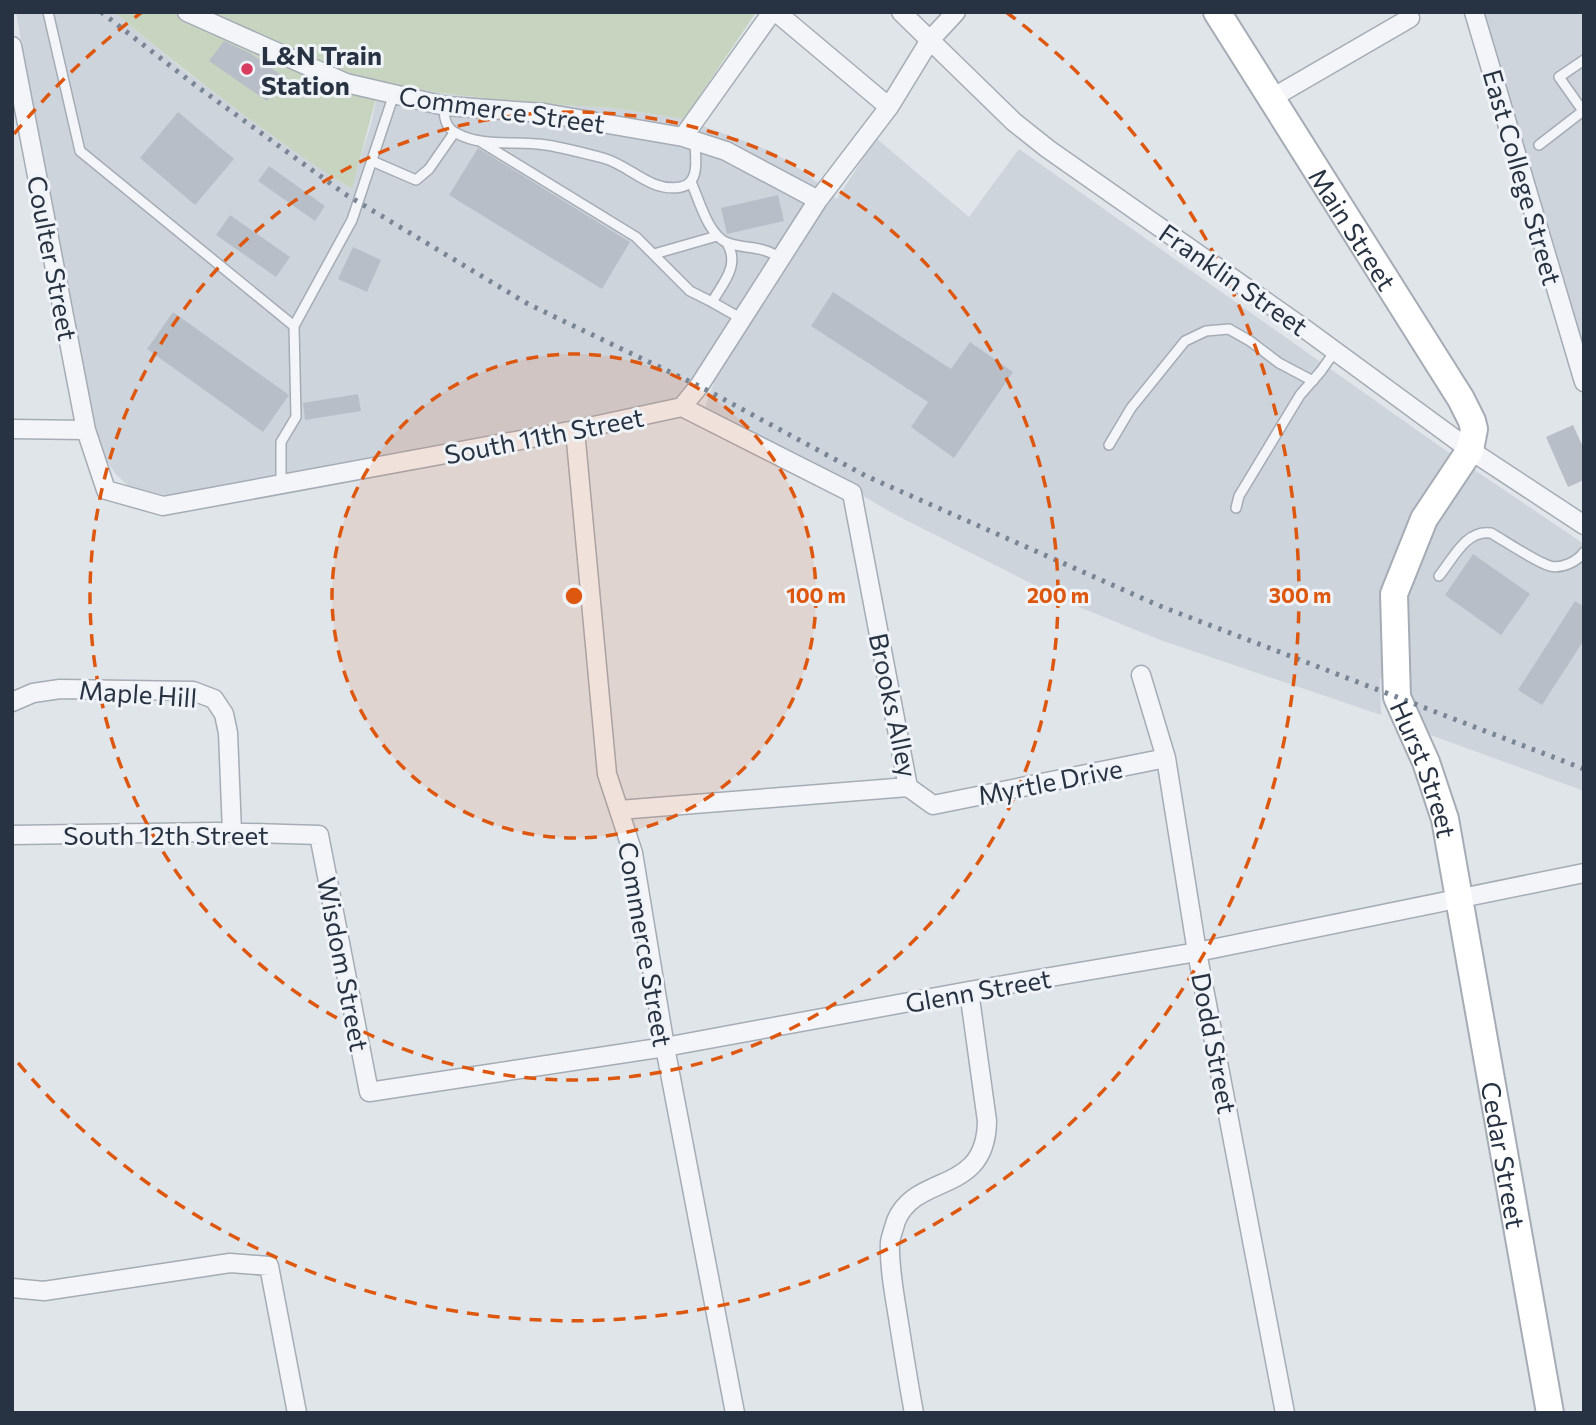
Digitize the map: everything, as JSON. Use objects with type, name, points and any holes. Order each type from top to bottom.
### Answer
[{"type":"street","name":"Commerce Street","points":[[187,12],[346,83],[445,106],[544,113],[689,139],[726,151],[818,200]]},
{"type":"street","points":[[689,139],[774,12],[889,107]]},
{"type":"street","name":"Franklin Street","points":[[901,12],[1014,122],[1048,149],[1335,351],[1470,450],[1584,525]]},
{"type":"street","points":[[682,407],[699,386],[818,200],[889,107],[930,40],[956,12]]},
{"type":"street","name":"Main Street","points":[[1217,12],[1461,399],[1472,421],[1470,450]]},
{"type":"street","name":"East College Street","points":[[1474,12],[1584,382]]},
{"type":"street","points":[[1272,98],[1410,18]]},
{"type":"street","name":"Coulter Street","points":[[12,46],[86,430]]},
{"type":"street","name":"South 11th Street","points":[[86,430],[106,490],[163,506],[575,430],[682,407]]},
{"type":"street","name":"Brooks Alley","points":[[682,407],[852,494],[908,787],[933,805]]},
{"type":"street","points":[[12,429],[86,430]]},
{"type":"street","name":"Commerce Street","points":[[575,430],[607,774],[633,853],[665,1047],[735,1413]]},
{"type":"street","name":"Hurst Street","points":[[1460,899],[1445,819],[1426,762],[1397,697],[1394,594],[1424,519],[1470,450]]},
{"type":"street","name":"Dodd Street","points":[[1140,675],[1166,758],[1197,952],[1284,1413]]},
{"type":"street","name":"Maple Hill","points":[[12,702],[33,693],[60,689],[193,691],[214,699],[224,714],[228,733],[232,832]]},
{"type":"street","name":"Myrtle Drive","points":[[933,805],[1166,758]]},
{"type":"street","points":[[619,810],[908,787]]},
{"type":"street","name":"South 12th Street","points":[[12,835],[232,832],[319,835]]},
{"type":"street","name":"Wisdom Street","points":[[319,835],[369,1092]]},
{"type":"street","name":"Glenn Street","points":[[369,1092],[665,1047],[1197,952],[1584,873]]},
{"type":"street","name":"Cedar Street","points":[[1460,899],[1550,1413]]},
{"type":"street","points":[[914,1413],[894,1292],[890,1240],[897,1219],[909,1201],[961,1175],[976,1161],[987,1139],[988,1121],[969,991]]},
{"type":"street","points":[[12,1288],[44,1291],[230,1263],[269,1265],[297,1413]]},
{"type":"lane","points":[[48,12],[80,151],[294,326]]},
{"type":"lane","points":[[1539,145],[1583,111],[1559,77],[1584,60]]},
{"type":"lane","points":[[281,485],[281,442],[296,416],[294,326],[352,220],[394,94]]},
{"type":"lane","points":[[445,106],[446,123],[454,133],[480,141],[544,145],[607,159],[657,186],[682,187],[691,182],[695,175],[689,139]]},
{"type":"lane","points":[[372,161],[416,180],[429,169],[454,133]]},
{"type":"lane","points":[[480,141],[636,237],[670,274],[690,291],[742,319]]},
{"type":"lane","points":[[691,182],[717,236],[727,243],[733,252],[731,269],[712,302]]},
{"type":"lane","points":[[654,254],[717,236]]},
{"type":"lane","points":[[727,243],[765,248],[781,258]]},
{"type":"lane","points":[[1109,445],[1131,408],[1185,341],[1206,331],[1229,329],[1279,363],[1313,381]]},
{"type":"lane","points":[[1236,508],[1239,496],[1300,394],[1335,351]]},
{"type":"lane","points":[[1439,576],[1470,536],[1481,531],[1491,533],[1551,567],[1569,564],[1584,552]]},
{"type":"shaded area","points":[[16,12],[114,12],[184,70],[271,135],[351,189],[371,124],[380,83],[448,94],[541,104],[613,108],[684,119],[771,151],[803,171],[837,199],[876,138],[969,217],[1019,149],[1445,450],[1584,544],[1584,791],[1417,730],[1403,690],[1380,678],[1381,715],[1163,641],[1074,605],[894,514],[826,474],[704,410],[714,383],[698,375],[678,400],[664,407],[182,496],[141,493],[126,484],[114,472],[99,448],[85,400]]},
{"type":"shaded area","points":[[1484,12],[1584,12],[1584,347],[1536,185]]},
{"type":"green space","points":[[114,12],[755,14],[684,119],[613,108],[541,104],[448,94],[380,83],[352,189],[230,105]]},
{"type":"building","name":"L&N Train Station","points":[[224,41],[250,53],[284,77],[267,101],[209,61]]},
{"type":"building","points":[[178,112],[234,159],[195,205],[140,158]]},
{"type":"building","points":[[478,148],[630,242],[602,289],[449,195]]},
{"type":"building","points":[[269,166],[325,206],[315,221],[258,181]]},
{"type":"building","points":[[778,195],[784,221],[727,234],[721,208]]},
{"type":"building","points":[[230,215],[290,257],[276,277],[216,235]]},
{"type":"building","points":[[353,247],[381,260],[367,292],[338,279]]},
{"type":"building","points":[[833,292],[951,369],[970,342],[1013,372],[954,458],[911,427],[928,402],[811,326]]},
{"type":"building","points":[[173,312],[289,395],[263,432],[147,349]]},
{"type":"building","points":[[358,394],[361,411],[305,420],[303,403]]},
{"type":"building","points":[[1573,425],[1584,449],[1584,480],[1568,487],[1546,437]]},
{"type":"building","points":[[1473,554],[1530,594],[1501,635],[1445,595]]},
{"type":"building","points":[[1575,601],[1584,607],[1584,640],[1542,705],[1518,690]]},
{"type":"railway","points":[[101,12],[195,85],[345,194],[528,304],[699,386],[866,476],[1160,606],[1584,769]]},
{"type":"place","name":"L&N Train Station","points":[[247,69]]}]
